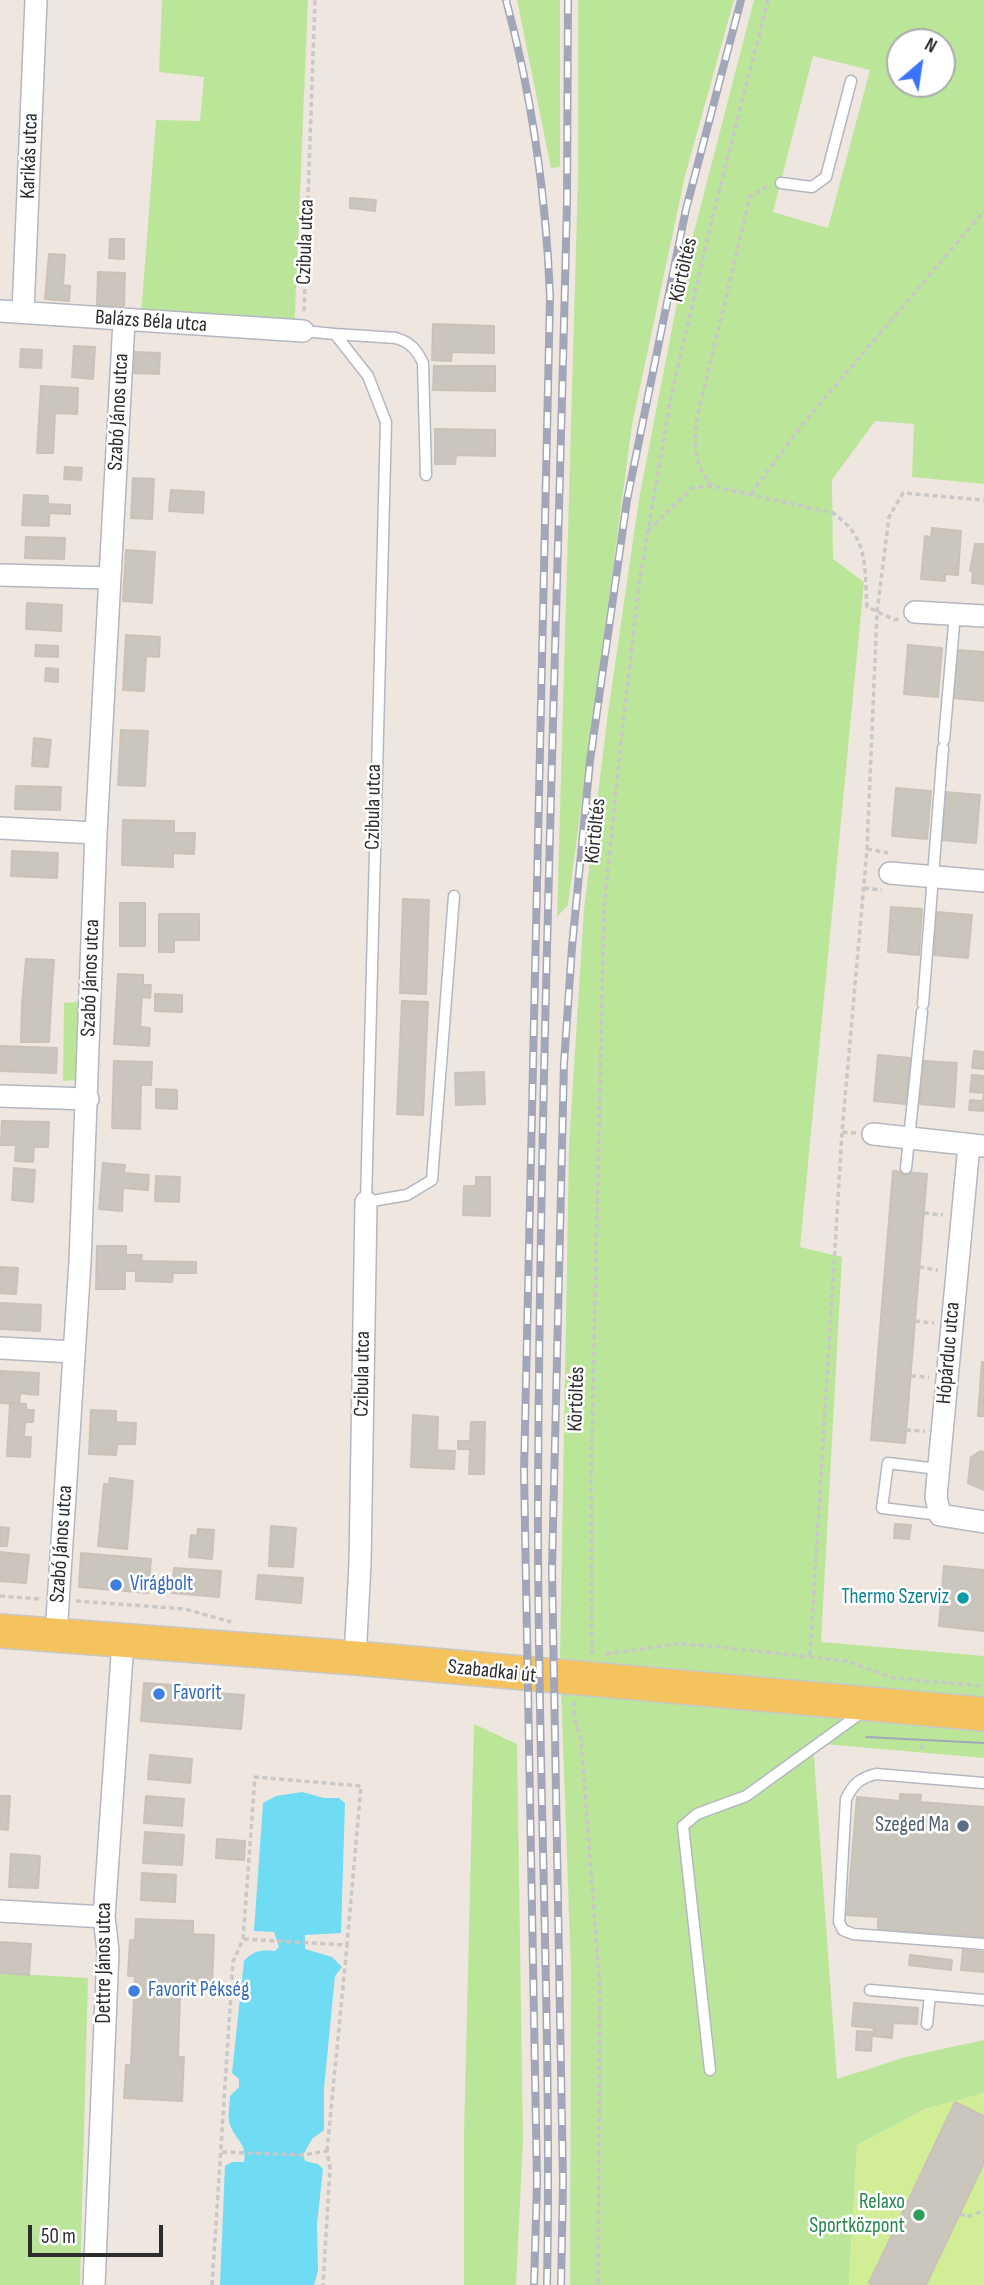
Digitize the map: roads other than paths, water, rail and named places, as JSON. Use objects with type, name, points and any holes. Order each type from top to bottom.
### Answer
[{"type":"main road","name":"Szabadkai út","points":[[0,1631],[355,1658],[582,1668],[872,1704],[984,1714]]},
{"type":"street","name":"Karikás utca","points":[[23,312],[36,0]]},
{"type":"street","name":"Balázs Béla utca","points":[[0,311],[303,331]]},
{"type":"street","name":"Szabó János utca","points":[[56,1635],[88,1099],[96,833],[124,321]]},
{"type":"street","points":[[0,575],[110,578]]},
{"type":"street","points":[[915,612],[984,616]]},
{"type":"street","points":[[0,828],[96,833]]},
{"type":"street","points":[[887,872],[984,880]]},
{"type":"street","points":[[0,1096],[88,1099]]},
{"type":"street","points":[[873,1134],[976,1146]]},
{"type":"street","name":"Hópárduc utca","points":[[940,1515],[936,1497],[938,1469],[976,1146]]},
{"type":"street","name":"Czibula utca","points":[[355,1658],[360,1564],[366,1202]]},
{"type":"street","points":[[0,1348],[74,1352]]},
{"type":"street","points":[[940,1515],[984,1522]]},
{"type":"street","name":"Dettre János utca","points":[[94,2285],[108,1951],[104,1917],[123,1641]]},
{"type":"street","points":[[0,1911],[104,1917]]},
{"type":"lane","points":[[781,183],[811,187],[826,177],[850,81]]},
{"type":"lane","points":[[303,331],[396,338],[405,341],[419,354],[423,363],[426,475]]},
{"type":"lane","name":"Czibula utca","points":[[335,334],[368,376],[386,422],[366,1202]]},
{"type":"lane","points":[[906,1168],[955,613]]},
{"type":"lane","points":[[366,1202],[407,1195],[432,1180],[454,896]]},
{"type":"lane","points":[[938,1469],[888,1463],[882,1508],[940,1515]]},
{"type":"lane","points":[[710,2070],[683,1826],[697,1814],[746,1796],[872,1704]]},
{"type":"lane","points":[[984,1783],[876,1774],[863,1777],[852,1786],[846,1800],[839,1922],[843,1930],[853,1934],[984,1944]]},
{"type":"lane","points":[[870,1990],[984,2000]]},
{"type":"lane","points":[[927,2024],[930,1995]]},
{"type":"water","points":[[302,1792],[324,1798],[339,1798],[345,1803],[341,1933],[305,1935],[305,1949],[332,1957],[342,1967],[335,1976],[324,2088],[324,2130],[312,2139],[303,2155],[305,2161],[318,2164],[323,2169],[317,2224],[318,2271],[314,2285],[220,2285],[225,2166],[232,2162],[244,2162],[245,2156],[243,2147],[230,2125],[229,2114],[230,2096],[239,2087],[239,2079],[232,2073],[244,1961],[255,1953],[275,1951],[279,1947],[274,1932],[254,1931],[263,1803],[276,1796]]},
{"type":"tram line","points":[[866,1737],[984,1743]]},
{"type":"railway","points":[[506,0],[536,146],[550,296],[524,1472],[537,2182],[534,2285]]},
{"type":"railway","points":[[547,2285],[548,2089],[538,1598],[539,1338],[567,201],[568,0]]},
{"type":"railway","points":[[561,2285],[563,2182],[552,1569],[564,1063],[572,947],[590,761],[627,500],[686,209],[741,0]]},
{"type":"place","name":"Virágbolt","points":[[116,1585]]},
{"type":"place","name":"Thermo Szerviz","points":[[963,1598]]},
{"type":"place","name":"Favorit","points":[[159,1694]]},
{"type":"place","name":"Szeged Ma","points":[[963,1826]]},
{"type":"place","name":"Favorit Pékség","points":[[134,1991]]},
{"type":"place","name":"Relaxo Sportközpont","points":[[919,2215]]}]
